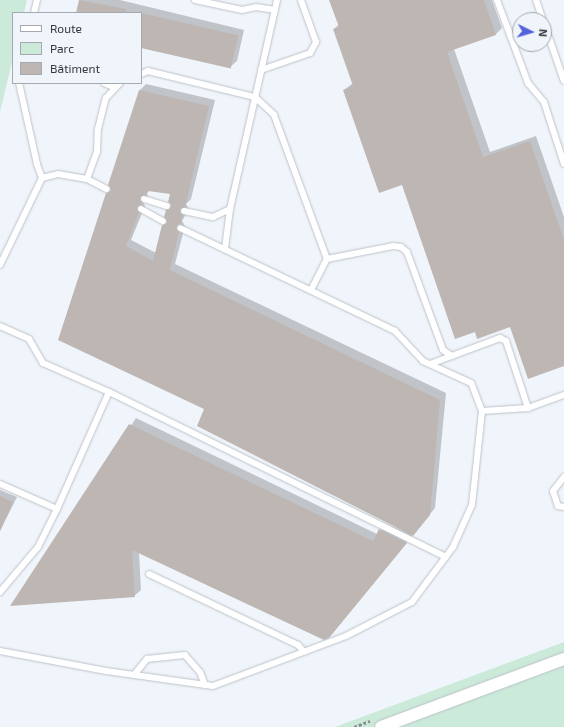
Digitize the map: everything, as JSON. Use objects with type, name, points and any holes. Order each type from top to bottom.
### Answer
[{"type":"street","points":[[381,727],[564,659]]},
{"type":"lane","points":[[34,12],[37,0]]},
{"type":"lane","points":[[195,0],[242,10],[256,8],[275,10]]},
{"type":"lane","points":[[225,249],[230,209],[276,0]]},
{"type":"lane","points":[[261,70],[310,53],[316,42],[301,0]]},
{"type":"lane","points":[[497,0],[528,83],[544,102],[564,164]]},
{"type":"lane","points":[[536,0],[540,12]]},
{"type":"lane","points":[[552,46],[564,81]]},
{"type":"lane","points":[[142,74],[148,71],[255,97],[274,115],[327,258],[311,290]]},
{"type":"lane","points":[[0,265],[42,178],[37,164],[20,84]]},
{"type":"lane","points":[[106,84],[115,88]]},
{"type":"lane","points":[[87,179],[97,152],[98,130],[106,98],[119,84]]},
{"type":"lane","points":[[42,178],[58,174],[87,179],[107,188]]},
{"type":"lane","points":[[144,199],[167,206]]},
{"type":"lane","points":[[141,209],[163,221]]},
{"type":"lane","points":[[184,211],[213,217],[230,209]]},
{"type":"lane","points":[[0,651],[134,675],[213,686],[346,636],[412,602],[446,557],[472,505],[482,411],[471,383],[430,364],[406,346],[395,331],[180,228]]},
{"type":"lane","points":[[327,258],[393,246],[407,252],[443,350],[452,356]]},
{"type":"lane","points":[[0,326],[29,339],[43,363],[109,392],[446,557]]},
{"type":"lane","points":[[430,364],[500,338],[506,341],[528,408]]},
{"type":"lane","points":[[0,592],[38,547],[57,509],[109,392]]},
{"type":"lane","points":[[482,411],[528,408],[564,395]]},
{"type":"lane","points":[[564,477],[553,491],[558,506],[564,507]]},
{"type":"lane","points":[[0,484],[57,509]]},
{"type":"lane","points":[[149,574],[298,645],[304,652]]},
{"type":"lane","points":[[134,675],[147,659],[185,655],[200,672],[205,685]]},
{"type":"green space","points":[[0,0],[27,0],[24,12],[12,12],[12,62],[0,112]]},
{"type":"green space","points":[[564,642],[564,727],[335,727]]},
{"type":"building","points":[[79,0],[126,9],[126,12],[76,12]]},
{"type":"building","points":[[329,0],[484,0],[496,35],[447,52],[483,157],[530,141],[564,240],[564,366],[528,379],[510,327],[477,339],[475,332],[455,339],[402,185],[379,193],[343,90],[353,86],[333,29],[339,27]]},
{"type":"building","points":[[142,13],[238,35],[231,69],[142,48]]},
{"type":"building","points":[[139,90],[209,106],[185,207],[180,210],[183,215],[181,224],[176,226],[179,232],[170,270],[440,400],[430,515],[413,536],[197,426],[204,409],[58,340],[106,193],[111,191],[108,185]],"holes":[[[148,191],[170,194],[168,202],[171,205],[166,210],[164,217],[167,223],[162,225],[153,261],[126,246],[139,213],[137,207],[143,203],[140,197],[146,195]]]},
{"type":"building","points":[[129,424],[373,541],[379,529],[407,543],[329,638],[324,640],[132,550],[135,597],[10,606]]},
{"type":"building","points":[[0,496],[13,502],[0,531]]}]
